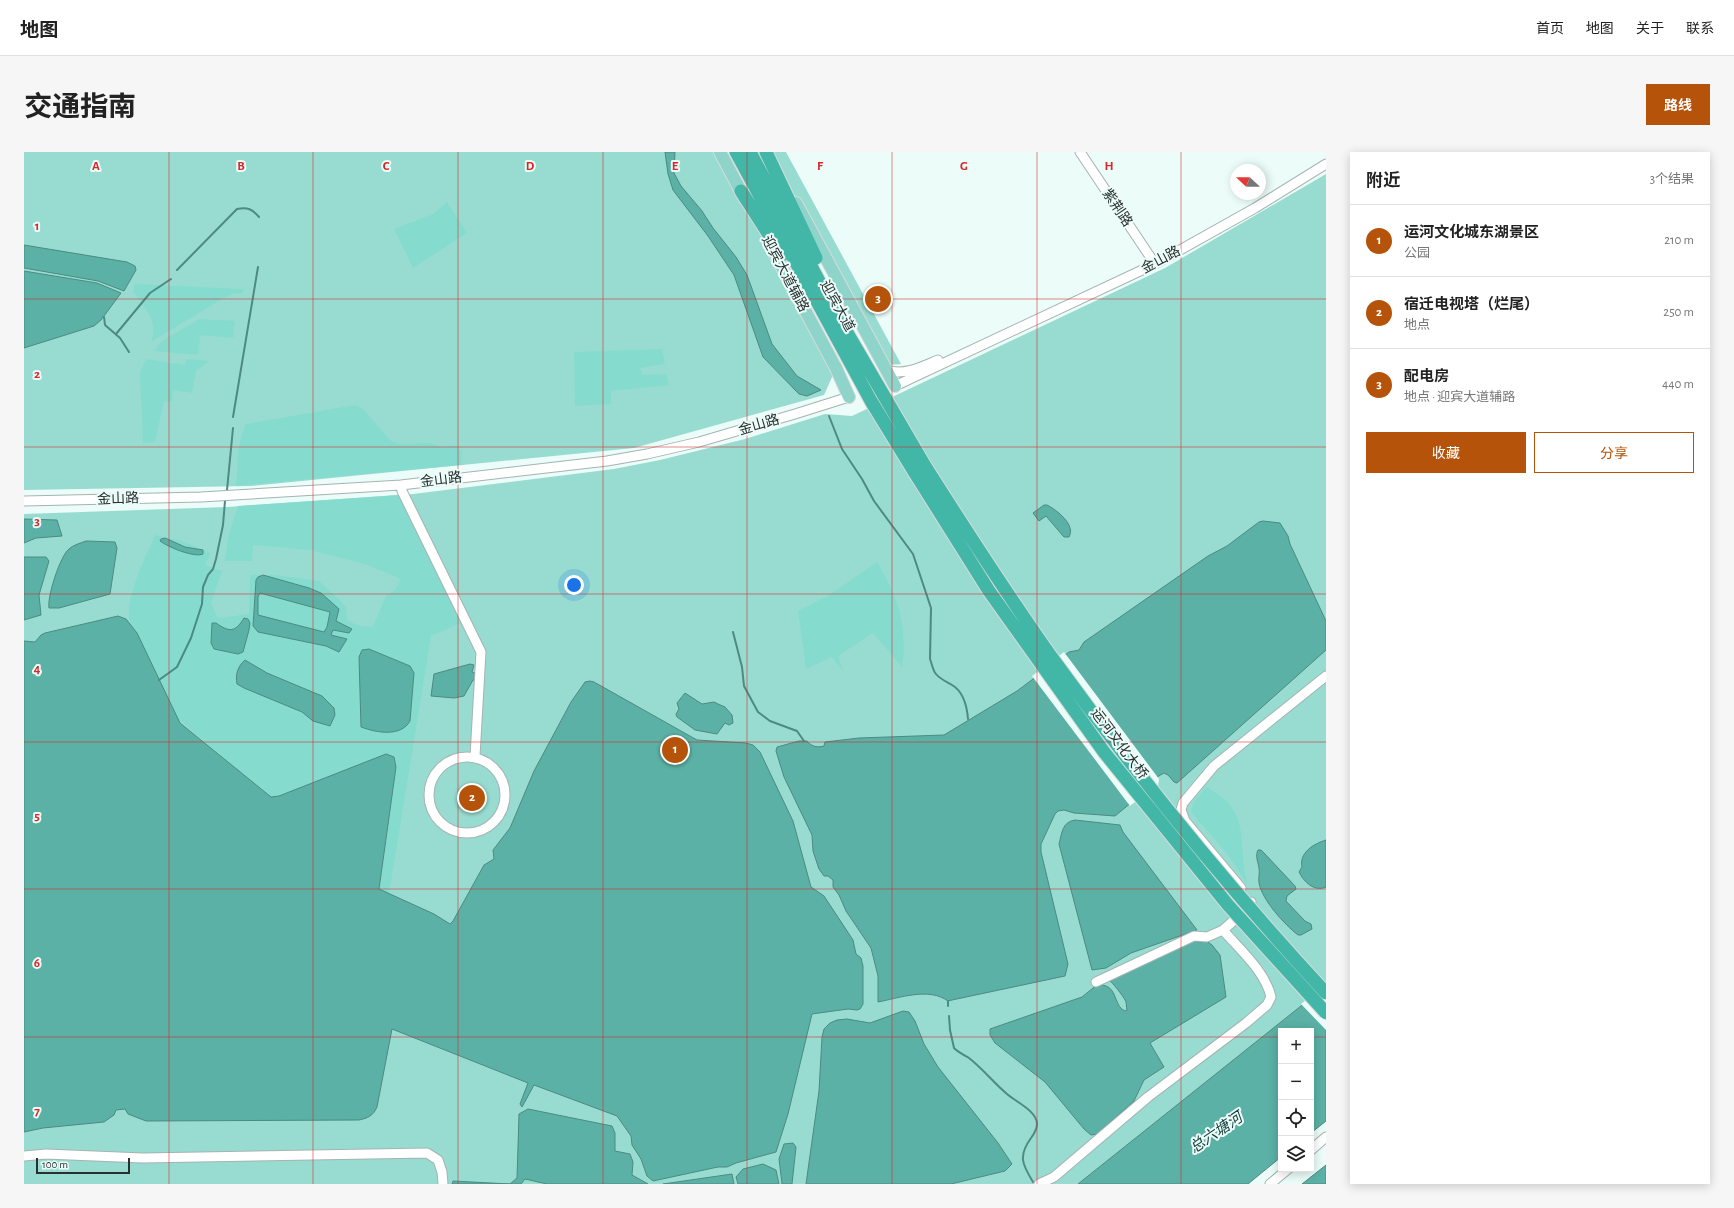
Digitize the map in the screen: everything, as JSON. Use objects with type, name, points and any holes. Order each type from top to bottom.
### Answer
[{"type":"highway","name":"迎宾大道","points":[[736,152],[782,223],[842,324],[898,422],[920,470]]},
{"type":"highway","name":"迎宾大道","points":[[750,152],[782,223],[871,401],[892,436],[920,470]]},
{"type":"highway","points":[[766,152],[824,274],[898,422]]},
{"type":"highway","points":[[741,191],[803,289],[864,398],[892,436]]},
{"type":"highway","name":"运河文化大桥","points":[[920,470],[1088,708],[1167,810],[1232,889],[1326,993]]},
{"type":"highway","name":"运河文化大桥","points":[[920,470],[989,591],[1104,752],[1228,905],[1326,1013]]},
{"type":"main road","name":"迎宾大道辅路","points":[[720,152],[836,368],[849,397]]},
{"type":"main road","points":[[766,152],[784,181],[895,386]]},
{"type":"street","name":"紫荆路","points":[[1080,152],[1154,264]]},
{"type":"street","name":"金山路","points":[[895,386],[1154,264],[1255,208],[1326,164]]},
{"type":"street","name":"金山路","points":[[887,370],[896,373],[904,372],[988,342]]},
{"type":"street","name":"金山路","points":[[24,502],[201,497],[401,485],[647,454],[795,414],[849,397]]},
{"type":"street","points":[[401,485],[402,491],[481,652],[475,756]]},
{"type":"street","points":[[1096,982],[1194,936],[1207,937],[1223,930],[1248,908],[1251,900],[1185,821],[1181,810],[1183,803],[1214,766],[1326,676]]},
{"type":"street","points":[[463,756],[475,756],[486,760],[499,772],[506,789],[506,800],[502,812],[486,829],[475,833],[463,833],[451,830],[437,818],[429,801],[429,789],[433,777],[446,763],[463,756]]},
{"type":"street","points":[[1039,1184],[1054,1177],[1148,1097],[1188,1069],[1220,1041],[1267,1005],[1271,997],[1269,989],[1258,972],[1223,930]]},
{"type":"street","points":[[1314,1147],[1326,1137]]},
{"type":"street","points":[[24,1156],[46,1154],[143,1158],[427,1153],[438,1160],[442,1172],[443,1184]]},
{"type":"street","points":[[1270,1184],[1284,1172]]},
{"type":"shaded area","points":[[24,152],[723,152],[837,366],[824,395],[634,448],[251,486],[24,490]]},
{"type":"shaded area","points":[[767,152],[786,152],[901,364],[889,365]]},
{"type":"shaded area","points":[[1326,174],[1326,986],[1078,1184],[24,1184],[24,514],[227,507],[413,494],[614,469],[660,460],[745,439],[825,414],[852,416],[1165,268]]},
{"type":"shaded area","points":[[447,202],[467,233],[413,268],[394,229],[433,214]]},
{"type":"shaded area","points":[[135,284],[243,289],[243,293],[234,293],[222,299],[151,342],[153,334],[152,321],[150,315],[133,291]]},
{"type":"shaded area","points":[[199,319],[235,321],[233,338],[200,335],[198,355],[154,351],[162,341]]},
{"type":"shaded area","points":[[662,349],[665,364],[640,368],[642,375],[666,374],[669,385],[611,391],[611,404],[575,406],[574,352]]},
{"type":"shaded area","points":[[146,359],[185,365],[186,359],[209,361],[196,371],[192,393],[173,390],[172,402],[164,401],[155,442],[143,443],[140,371]]},
{"type":"shaded area","points":[[355,405],[362,408],[391,441],[401,444],[431,443],[441,447],[455,445],[462,451],[461,465],[236,486],[240,439],[246,424]]},
{"type":"shaded area","points":[[399,495],[461,623],[431,636],[389,894],[380,890],[379,887],[396,762],[386,754],[275,798],[266,794],[177,718],[137,633],[131,624],[129,614],[132,591],[155,535],[182,541],[211,553],[205,565],[222,571],[211,603],[218,618],[249,614],[250,575],[276,575],[319,581],[346,606],[347,620],[357,625],[373,627],[386,596],[395,590],[401,579],[365,564],[309,550],[253,545],[252,561],[225,561],[229,533],[238,506]]},
{"type":"shaded area","points":[[877,562],[892,591],[900,612],[904,640],[902,667],[873,633],[838,656],[843,671],[832,657],[806,669],[798,611],[829,595]]},
{"type":"shaded area","points":[[1206,787],[1221,796],[1231,807],[1237,817],[1248,885],[1228,855],[1191,812],[1193,803]]},
{"type":"water","points":[[665,152],[675,152],[674,173],[681,186],[702,211],[713,228],[736,257],[747,275],[772,344],[797,376],[821,390],[807,396],[799,394],[763,357],[734,275],[708,236],[673,190],[668,174]]},
{"type":"water","points":[[24,245],[127,262],[135,266],[136,270],[124,291],[98,281],[24,268]]},
{"type":"water","points":[[24,271],[97,283],[121,293],[101,320],[94,326],[24,348]]},
{"type":"water","points":[[1044,505],[1051,507],[1068,523],[1070,528],[1069,537],[1064,537],[1046,516],[1039,521],[1033,513]]},
{"type":"water","points":[[24,519],[57,520],[62,536],[36,538],[24,543]]},
{"type":"water","points":[[1259,522],[1280,523],[1288,536],[1290,544],[1326,621],[1326,650],[1177,783],[1164,773],[1157,777],[1149,788],[1115,816],[1074,813],[1064,810],[1058,811],[1055,814],[1041,844],[1041,852],[1068,964],[1065,976],[948,1001],[940,997],[923,994],[904,996],[878,1002],[878,976],[871,948],[846,911],[839,895],[833,887],[833,880],[828,876],[824,876],[819,869],[813,851],[812,835],[784,777],[776,751],[777,747],[799,741],[807,741],[816,747],[819,747],[824,746],[825,742],[859,738],[944,735],[1017,691],[1069,652],[1079,650],[1084,642],[1208,556],[1227,546]]},
{"type":"water","points":[[165,538],[185,547],[203,550],[203,554],[199,555],[175,549],[160,541],[161,539]]},
{"type":"water","points":[[86,541],[115,542],[117,548],[110,594],[59,608],[49,608],[52,586],[65,553],[75,545]]},
{"type":"water","points":[[24,557],[46,557],[49,561],[39,595],[41,615],[24,620]]},
{"type":"water","points":[[263,575],[309,588],[321,593],[339,609],[336,621],[352,629],[349,633],[333,630],[331,635],[347,639],[339,652],[326,646],[258,632],[253,626],[256,580],[258,577]],"holes":[[[260,593],[330,612],[327,627],[324,632],[258,615],[258,597]]]},
{"type":"water","points":[[118,616],[126,619],[137,633],[180,723],[271,797],[279,796],[386,754],[394,757],[396,767],[379,889],[434,914],[450,924],[484,865],[494,859],[493,850],[510,828],[534,771],[571,702],[585,682],[594,682],[697,740],[746,743],[753,745],[760,752],[793,821],[811,887],[824,896],[853,940],[856,954],[861,958],[863,966],[863,1004],[860,1009],[848,1009],[812,1014],[788,1114],[776,1152],[727,1167],[718,1167],[653,1181],[647,1176],[641,1159],[632,1145],[631,1136],[617,1116],[534,1085],[522,1107],[520,1104],[528,1083],[392,1029],[377,1107],[372,1115],[359,1120],[146,1121],[128,1114],[125,1109],[116,1110],[114,1115],[104,1122],[43,1128],[24,1132],[24,641],[35,642],[45,633]]},
{"type":"water","points":[[244,618],[248,619],[250,623],[243,652],[238,654],[214,649],[211,643],[212,623],[216,623],[232,630],[241,623]]},
{"type":"water","points":[[369,649],[410,666],[414,673],[410,721],[401,730],[395,732],[381,732],[361,727],[359,657],[362,650]]},
{"type":"water","points":[[245,660],[267,673],[322,696],[334,708],[335,715],[330,726],[313,721],[302,712],[237,684],[236,677],[238,670]]},
{"type":"water","points":[[470,664],[474,665],[472,672],[475,673],[475,680],[473,680],[464,696],[454,698],[431,696],[434,674]]},
{"type":"water","points":[[685,693],[702,704],[714,702],[725,707],[732,715],[733,723],[729,725],[725,723],[717,734],[695,730],[677,717],[676,714],[679,709],[677,703]]},
{"type":"water","points":[[1075,820],[1120,825],[1123,832],[1197,930],[1131,953],[1106,968],[1092,970],[1059,844],[1063,829],[1067,823]]},
{"type":"water","points":[[1326,840],[1326,887],[1317,888],[1310,885],[1299,872],[1302,867],[1305,853],[1316,844]]},
{"type":"water","points":[[1258,850],[1261,850],[1295,886],[1296,889],[1287,896],[1286,901],[1305,921],[1311,924],[1312,929],[1298,935],[1281,919],[1269,904],[1261,890],[1259,883],[1257,857]]},
{"type":"water","points":[[1201,937],[1212,945],[1220,955],[1226,997],[1150,1043],[1164,1067],[1144,1080],[1134,1101],[1097,1134],[1091,1135],[1084,1129],[1045,1082],[995,1043],[990,1035],[990,1029],[1082,997],[1098,984],[1111,989],[1119,1006],[1125,1011],[1127,1010],[1126,1001],[1109,980]]},
{"type":"water","name":"总六塘河","points":[[1326,986],[1326,1121],[1314,1131],[1314,1028],[1278,1028],[1278,1159],[1248,1184],[1078,1184]]},
{"type":"water","points":[[903,1011],[909,1012],[915,1021],[924,1044],[938,1067],[998,1143],[1012,1164],[1005,1171],[951,1184],[806,1184],[819,1091],[822,1037],[824,1029],[830,1023],[837,1020],[847,1019],[870,1023]]},
{"type":"water","points":[[528,1109],[612,1126],[615,1133],[615,1151],[630,1154],[633,1162],[632,1175],[648,1184],[547,1184],[525,1179],[521,1184],[510,1184],[517,1178],[519,1114]]},
{"type":"water","points":[[793,1143],[796,1147],[792,1184],[782,1184],[779,1159],[784,1144]]},
{"type":"water","points":[[763,1164],[776,1170],[779,1184],[738,1184],[736,1177],[743,1169]]},
{"type":"water","points":[[1326,1165],[1326,1184],[1302,1184]]},
{"type":"water","points":[[732,1174],[734,1184],[663,1184]]},
{"type":"water","points":[[453,1181],[510,1184],[452,1184]]},
{"type":"pier","points":[[1064,652],[1159,779],[1158,787],[1150,790],[1130,806],[1032,676]]},
{"type":"pier","points":[[1326,984],[1326,1030],[1301,1004]]},
{"type":"waterway","points":[[177,270],[237,209],[250,209],[259,217]]},
{"type":"waterway","points":[[233,417],[258,267]]},
{"type":"waterway","points":[[116,334],[150,293],[171,279]]},
{"type":"waterway","points":[[104,317],[105,325],[120,338],[129,352]]},
{"type":"waterway","points":[[829,416],[842,449],[862,479],[874,501],[913,554],[931,608],[930,659],[935,673],[956,688],[962,695],[966,704],[968,719]]},
{"type":"waterway","points":[[227,490],[233,428]]},
{"type":"waterway","points":[[159,680],[177,667],[191,638],[202,604],[203,587],[208,575],[213,569],[216,559],[223,525],[225,501]]},
{"type":"waterway","points":[[733,632],[742,667],[744,686],[758,712],[770,721],[797,731],[804,741]]},
{"type":"waterway","points":[[948,1001],[948,1006]]},
{"type":"waterway","points":[[949,1016],[954,1048],[974,1062],[1007,1094],[1034,1115],[1037,1124],[1036,1130],[1027,1144],[1023,1155],[1024,1165],[1033,1182]]},
{"type":"place","name":"配电房","points":[[878,299]]},
{"type":"place","name":"运河文化城东湖景区","points":[[675,750]]},
{"type":"place","name":"宿迁电视塔（烂尾）","points":[[472,798]]}]
